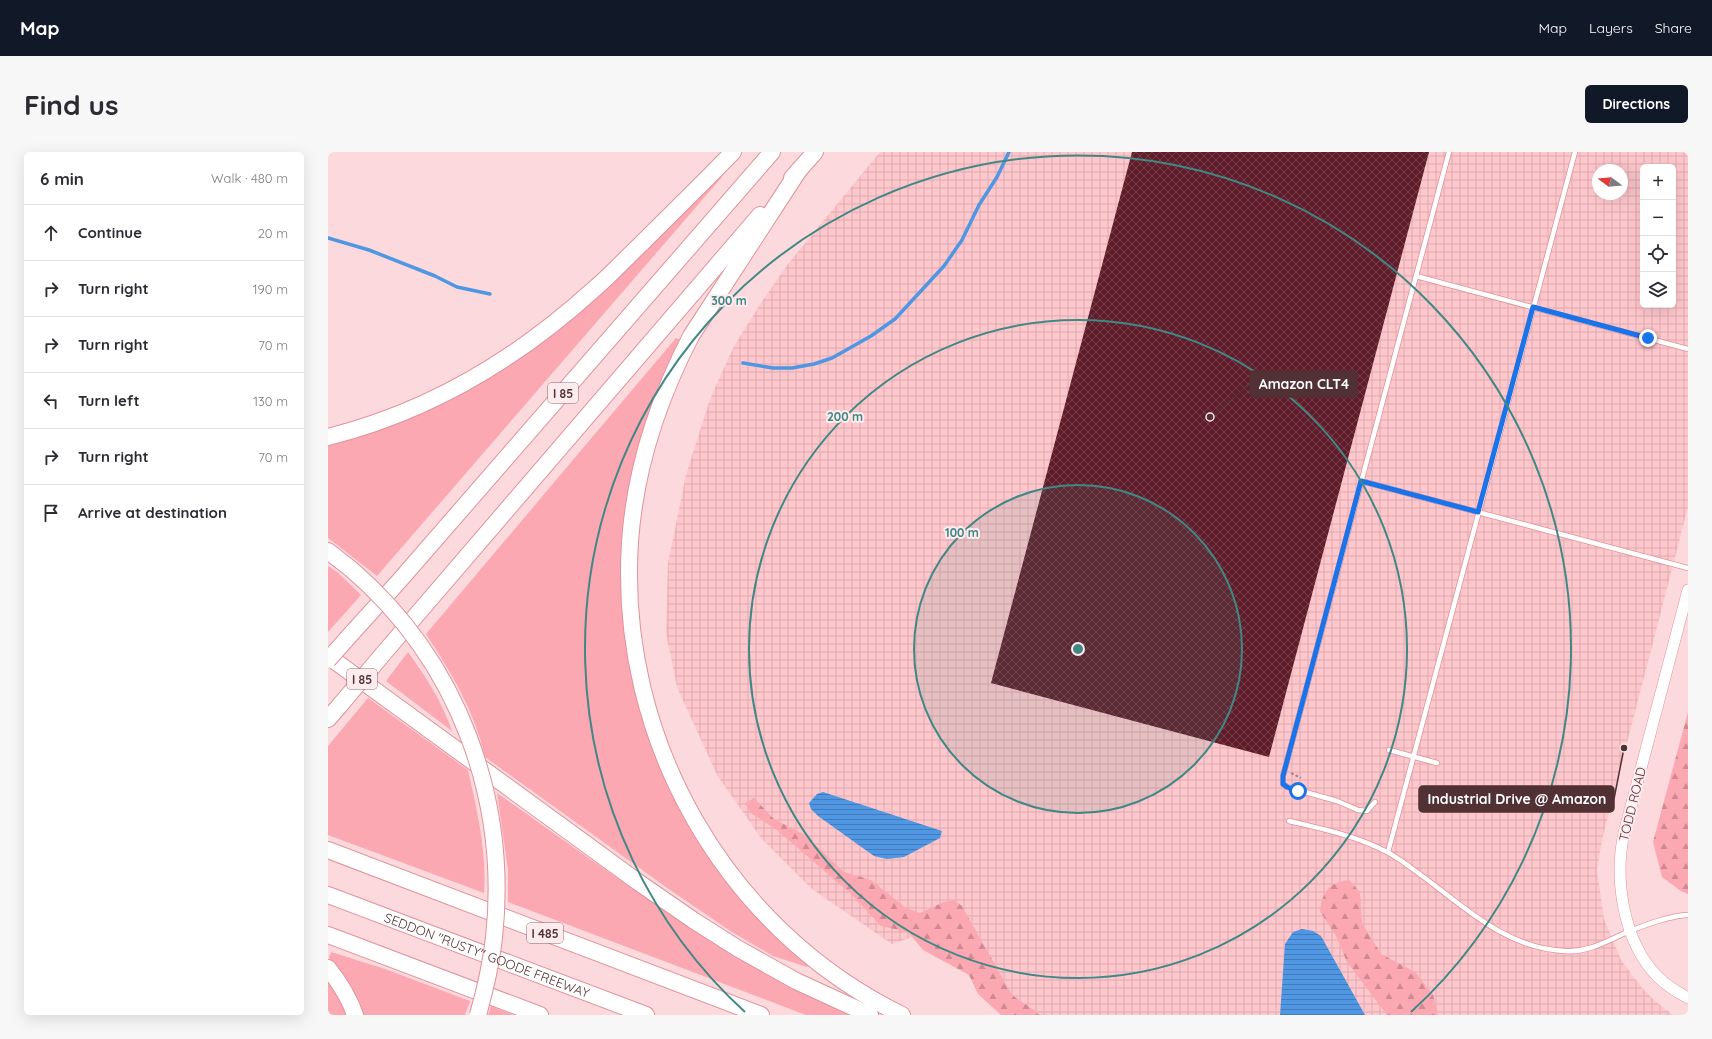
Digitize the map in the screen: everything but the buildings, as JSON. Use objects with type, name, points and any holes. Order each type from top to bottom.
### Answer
[{"type":"highway","points":[[328,437],[387,420],[424,404],[488,370],[518,350],[593,290],[734,152]]},
{"type":"highway","name":"I 85","points":[[328,660],[772,152]]},
{"type":"highway","name":"I 85","points":[[328,719],[815,152]]},
{"type":"highway","points":[[799,170],[691,336],[676,365],[662,400],[641,470],[634,506],[630,540],[630,610],[640,679],[647,709],[682,799],[718,858],[762,911],[789,938],[850,986],[878,1003],[902,1015]]},
{"type":"highway","points":[[328,550],[351,569],[381,598],[404,624],[425,653],[451,695],[467,730],[487,797],[493,834],[496,874],[494,937],[489,971],[478,1015]]},
{"type":"highway","points":[[328,656],[638,882],[693,920],[737,948],[790,977],[870,1015]]},
{"type":"highway","name":"I 485","points":[[328,850],[761,1015]]},
{"type":"highway","name":"SEDDON \"RUSTY\" GOODE FREEWAY","points":[[328,895],[646,1015]]},
{"type":"highway","points":[[328,934],[540,1015]]},
{"type":"highway","points":[[328,968],[338,980],[349,999],[355,1015]]},
{"type":"street","name":"TODD ROAD","points":[[1688,590],[1620,848],[1620,880],[1622,896],[1631,931],[1652,970],[1668,985],[1688,998]]},
{"type":"lane","points":[[1375,802],[1367,811],[1358,810],[1337,801],[1287,787],[1283,784],[1283,776],[1449,152]]},
{"type":"lane","points":[[1388,852],[1575,152]]},
{"type":"lane","points":[[1416,276],[1688,349]]},
{"type":"lane","points":[[1361,481],[1688,568]]},
{"type":"lane","points":[[1389,750],[1437,763]]},
{"type":"lane","points":[[1289,822],[1354,838],[1388,852],[1494,930],[1525,944],[1552,950],[1579,951],[1591,948],[1631,931],[1674,916],[1688,915]]},
{"type":"shaded area","points":[[880,152],[1688,152],[1688,507],[1602,840],[1597,870],[1604,919],[1621,960],[1642,988],[1655,1001],[1673,1015],[1024,1015],[954,923],[892,944],[812,889],[761,838],[717,775],[677,687],[666,633],[668,563],[686,475],[710,399],[734,346],[788,264]]},
{"type":"green space","points":[[719,173],[722,177],[377,576],[328,538],[328,442],[509,362]]},
{"type":"green space","points":[[676,338],[683,341],[658,387],[637,450],[625,508],[622,559],[624,622],[641,711],[662,771],[693,831],[730,886],[785,943],[808,960],[807,967],[773,956],[732,932],[670,890],[485,757],[481,740],[469,708],[453,678],[426,634]]},
{"type":"green space","points":[[328,566],[337,572],[361,595],[328,632]]},
{"type":"green space","points":[[408,652],[433,690],[452,731],[386,681]]},
{"type":"green space","points":[[368,698],[468,770],[483,846],[485,877],[484,893],[328,835],[328,746]]},
{"type":"green space","points":[[1688,712],[1688,894],[1681,891],[1662,877],[1653,842]]},
{"type":"green space","points":[[497,793],[625,884],[713,941],[804,993],[851,1015],[806,1015],[508,902],[508,870]]},
{"type":"green space","points":[[754,798],[774,819],[805,835],[844,872],[871,880],[906,908],[920,913],[944,902],[954,900],[962,906],[1012,995],[1041,1015],[1001,1015],[978,994],[969,975],[923,950],[908,932],[881,926],[851,894],[778,831],[751,813],[745,803]]},
{"type":"green space","points":[[1349,880],[1360,892],[1362,923],[1381,954],[1415,972],[1433,995],[1438,1015],[1387,1015],[1347,962],[1336,936],[1320,911],[1323,898],[1328,889],[1336,883]]},
{"type":"green space","points":[[331,952],[385,969],[470,1001],[465,1015],[361,1015],[337,967],[329,958]]},
{"type":"green space","points":[[328,977],[349,1015],[328,1015]]},
{"type":"green space","points":[[491,1006],[514,1015],[488,1015]]},
{"type":"water","points":[[823,792],[942,831],[940,838],[904,857],[887,859],[874,856],[818,816],[811,809],[809,803],[817,794]]},
{"type":"water","points":[[1302,929],[1313,931],[1321,936],[1365,1015],[1280,1015],[1285,944],[1293,932]]},
{"type":"waterway","points":[[743,363],[773,368],[792,368],[814,364],[832,358],[871,336],[895,319],[944,266],[962,240],[979,205],[997,177],[1009,152]]},
{"type":"waterway","points":[[328,238],[369,250],[435,276],[457,287],[490,294]]},
{"type":"place","name":"Amazon CLT4","points":[[1210,417]]},
{"type":"place","name":"Industrial Drive @ Amazon","points":[[1624,748]]},
{"type":"route","points":[[1298,791],[1283,784],[1283,776],[1361,481],[1478,512],[1533,307],[1648,338]]}]
